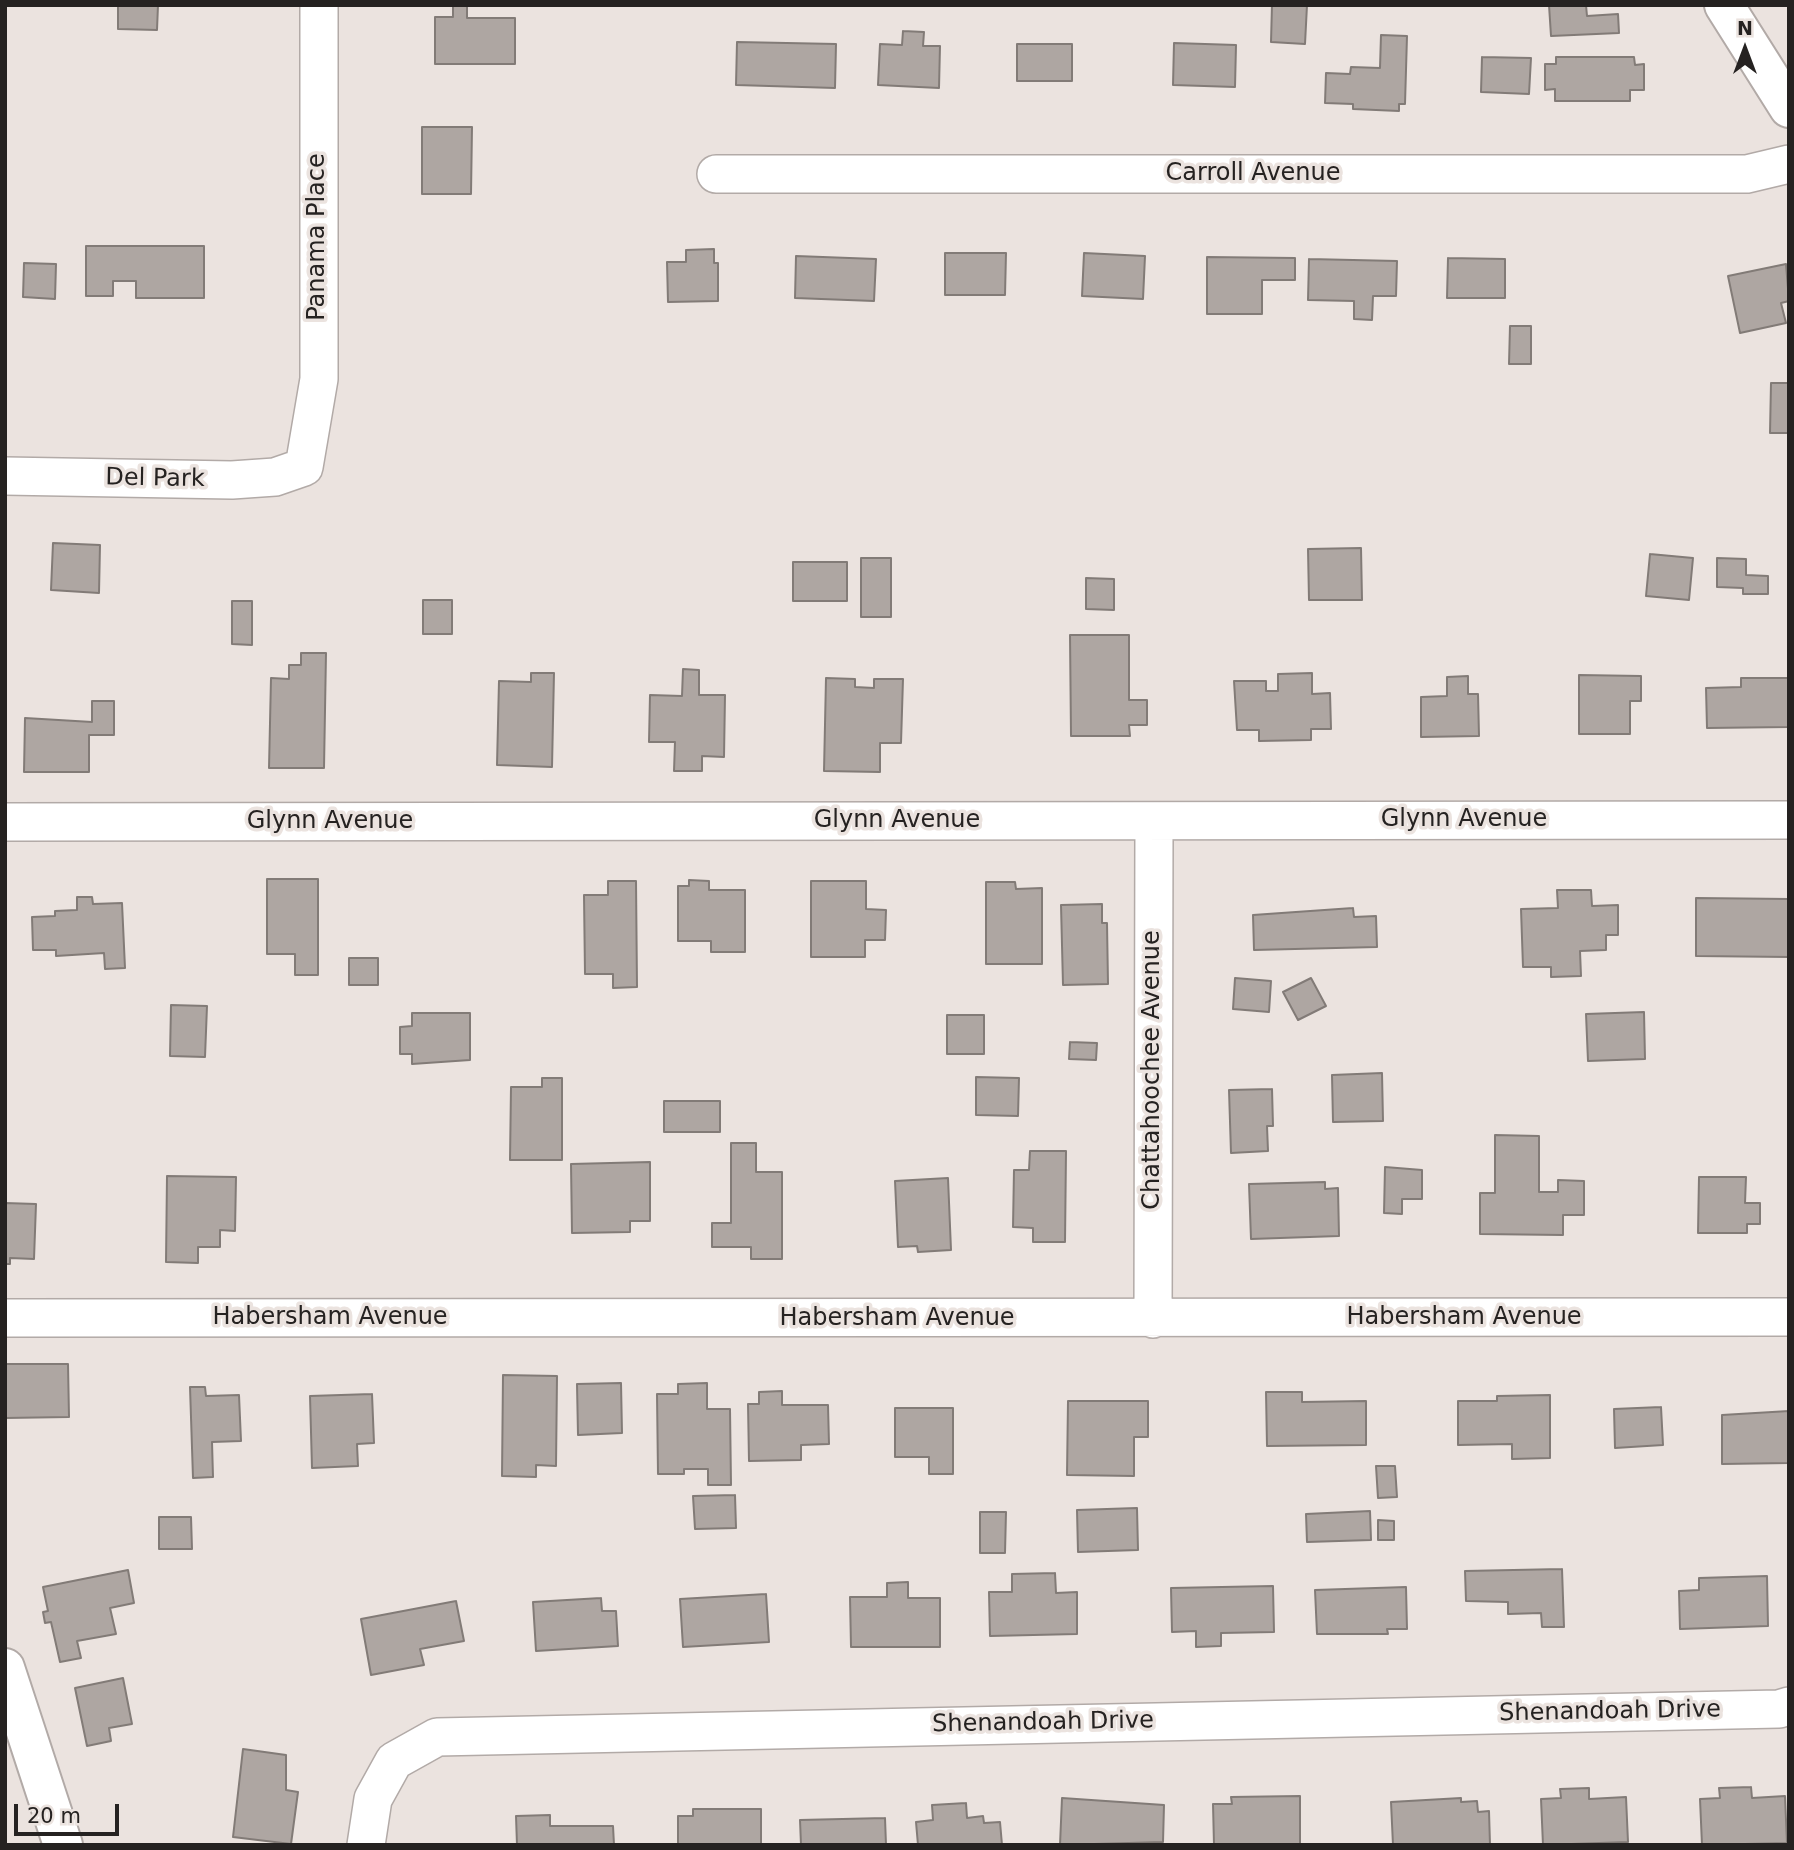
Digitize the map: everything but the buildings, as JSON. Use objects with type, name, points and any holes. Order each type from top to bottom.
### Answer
[{"type":"street","name":"Panama Place","points":[[304,467],[319,379],[319,5]]},
{"type":"street","points":[[1724,5],[1789,108]]},
{"type":"street","name":"Carroll Avenue","points":[[716,174],[1746,174],[1789,164]]},
{"type":"street","name":"Del Park","points":[[5,476],[232,480],[275,477],[304,467]]},
{"type":"street","name":"Glynn Avenue","points":[[5,822],[1789,820]]},
{"type":"street","name":"Chattahoochee Avenue","points":[[1153,1320],[1154,821]]},
{"type":"street","name":"Habersham Avenue","points":[[5,1318],[1153,1320],[1789,1317]]},
{"type":"street","points":[[5,1668],[63,1845]]},
{"type":"street","name":"Shenandoah Drive","points":[[366,1845],[373,1799],[394,1761],[437,1737],[1779,1709],[1789,1706]]}]
